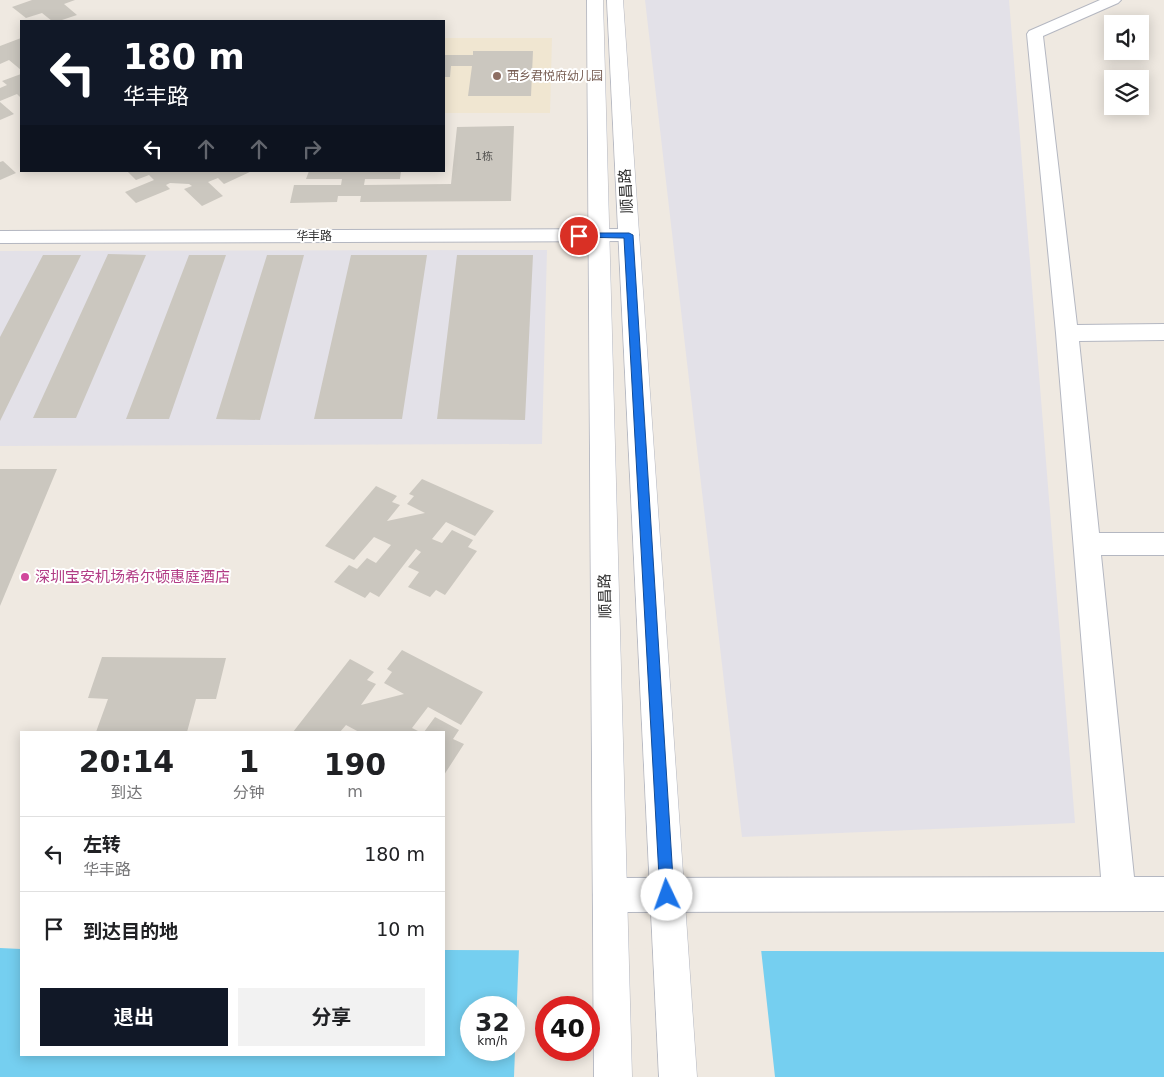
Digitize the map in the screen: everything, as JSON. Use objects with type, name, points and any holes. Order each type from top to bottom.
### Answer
[{"type":"street","name":"顺昌路","points":[[595,0],[613,1077]]},
{"type":"street","name":"顺昌路","points":[[615,0],[678,1077]]},
{"type":"street","points":[[1113,0],[1035,34],[1067,333],[1119,894]]},
{"type":"street","name":"华丰路","points":[[0,237],[629,235]]},
{"type":"street","points":[[1067,333],[1164,332]]},
{"type":"street","points":[[1086,544],[1164,544]]},
{"type":"street","points":[[610,908],[1164,894]]},
{"type":"shaded area","points":[[645,0],[1009,0],[1075,823],[742,837]]},
{"type":"shaded area","name":"西乡君悦府幼儿园","points":[[445,38],[552,38],[550,113],[445,113]]},
{"type":"shaded area","points":[[547,250],[542,444],[0,446],[0,251]]},
{"type":"water","points":[[0,948],[20,949],[20,1056],[445,1056],[445,950],[1164,952],[1164,1077],[0,1077]]},
{"type":"pier","points":[[519,948],[761,949],[775,1077],[514,1077],[515,1061],[525,1061],[525,996],[517,996]]},
{"type":"building","points":[[32,0],[75,0],[64,4],[77,15],[62,20],[51,20],[42,13],[26,18],[12,7]]},
{"type":"building","points":[[20,38],[20,69],[9,60],[0,64],[0,46]]},
{"type":"building","points":[[473,51],[533,51],[531,96],[468,96],[472,66],[451,66],[450,77],[445,77],[445,55],[473,55]]},
{"type":"building","points":[[20,74],[20,97],[17,94],[0,101],[0,88],[7,85],[2,81]]},
{"type":"building","points":[[0,102],[14,114],[0,120]]},
{"type":"building","points":[[514,126],[511,201],[360,202],[361,196],[338,196],[337,202],[290,203],[294,185],[341,185],[342,179],[306,179],[309,172],[401,172],[400,179],[365,179],[364,185],[451,184],[457,127]]},
{"type":"building","points":[[3,161],[16,173],[0,180],[0,162]]},
{"type":"building","points":[[128,172],[250,172],[224,184],[218,178],[208,182],[223,196],[202,206],[184,189],[192,186],[189,184],[170,183],[166,185],[170,189],[136,203],[125,192],[154,180],[149,175],[136,180]]},
{"type":"building","points":[[108,254],[146,255],[76,418],[33,418]]},
{"type":"building","points":[[43,255],[81,255],[0,421],[0,337]]},
{"type":"building","points":[[189,255],[226,255],[169,419],[126,419]]},
{"type":"building","points":[[267,255],[304,255],[260,420],[216,419]]},
{"type":"building","points":[[351,255],[427,255],[402,419],[314,419]]},
{"type":"building","points":[[457,255],[533,255],[525,420],[437,419]]},
{"type":"building","points":[[0,469],[57,469],[0,606]]},
{"type":"building","points":[[422,479],[494,511],[475,536],[446,522],[432,539],[442,543],[452,530],[473,540],[468,547],[477,551],[445,595],[436,590],[430,597],[408,587],[419,572],[408,567],[421,552],[416,549],[379,597],[370,592],[365,598],[334,582],[349,565],[357,569],[367,558],[376,563],[391,545],[374,537],[354,560],[325,546],[376,486],[397,496],[392,502],[400,505],[387,521],[425,513],[407,504],[414,496],[409,494]]},
{"type":"building","points":[[402,650],[483,692],[461,725],[428,707],[412,728],[418,731],[357,731],[346,725],[341,731],[294,731],[350,659],[374,672],[367,680],[376,684],[361,705],[404,694],[384,683],[392,672],[387,669]]},
{"type":"building","points":[[102,657],[226,658],[216,699],[196,699],[187,731],[96,731],[108,699],[88,698]]},
{"type":"building","points":[[435,717],[459,730],[453,739],[464,744],[445,773],[445,731],[425,731]]},
{"type":"place","name":"西乡君悦府幼儿园","points":[[497,76]]},
{"type":"place","name":"深圳宝安机场希尔顿惠庭酒店","points":[[25,577]]},
{"type":"route","points":[[579,236],[629,235],[667,895]]}]
